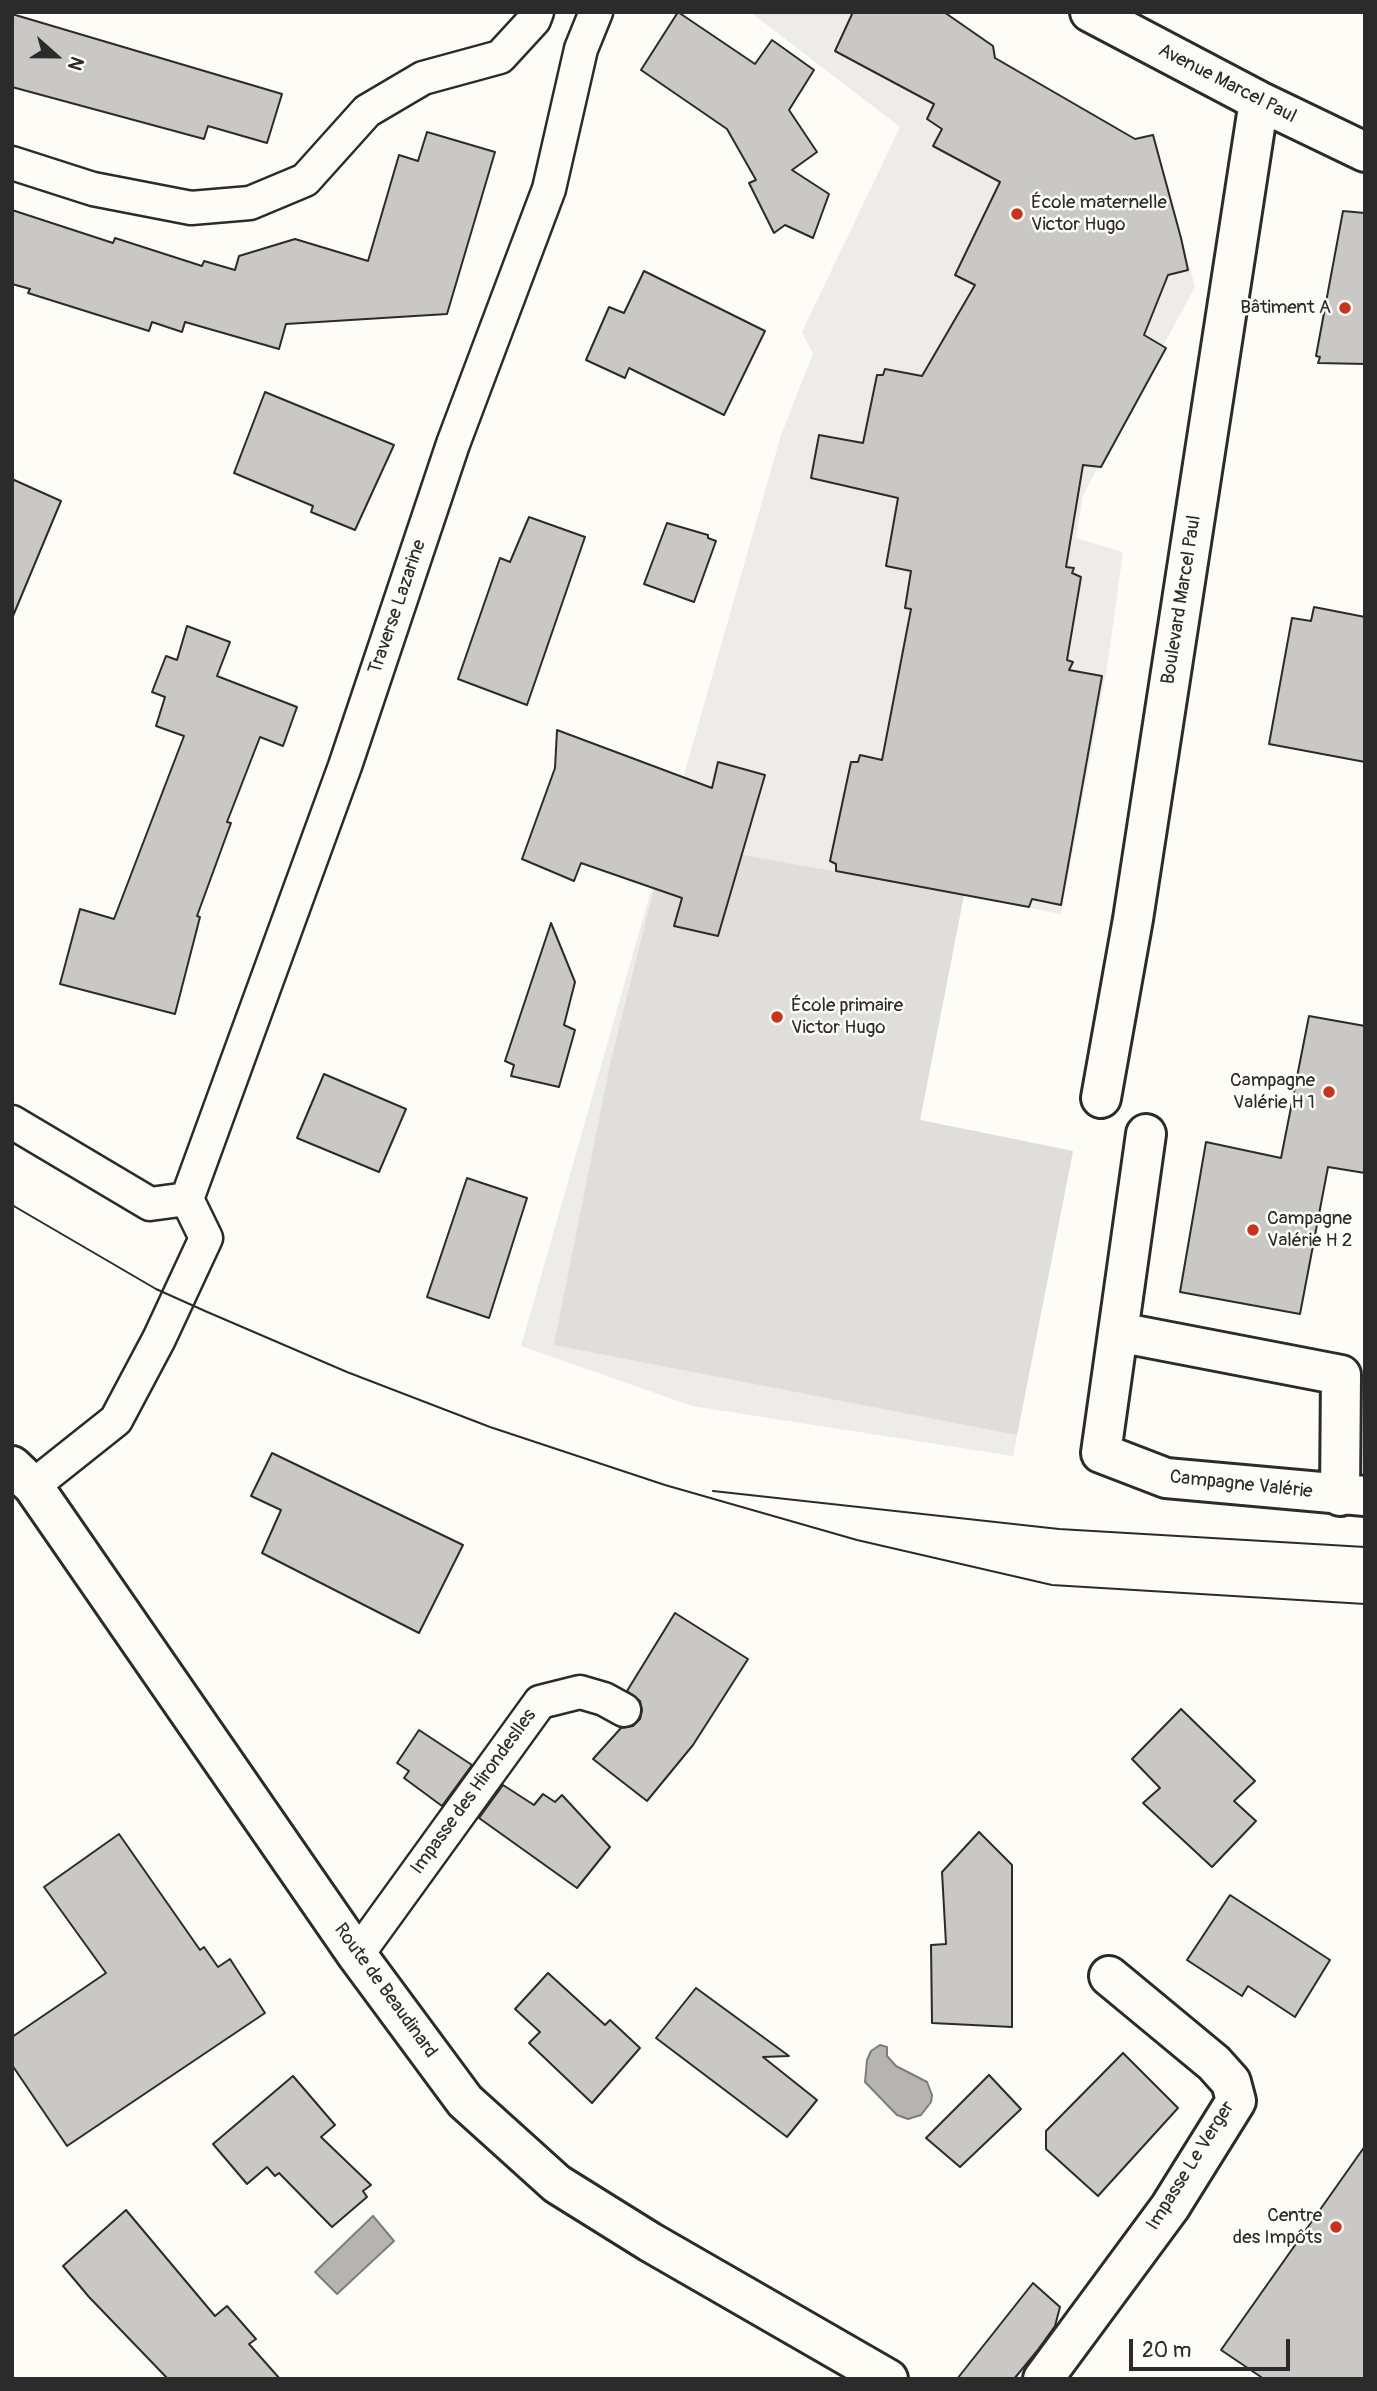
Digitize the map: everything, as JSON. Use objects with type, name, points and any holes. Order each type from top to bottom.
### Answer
[{"type":"street","name":"Avenue Marcel Paul","points":[[1090,12],[1259,101],[1365,152]]},
{"type":"street","name":"Boulevard Marcel Paul","points":[[1101,1098],[1133,919],[1259,101]]},
{"type":"street","name":"Campagne Valérie","points":[[1118,1332],[1341,1375],[1353,1496],[1166,1478],[1101,1454],[1118,1332],[1146,1134]]},
{"type":"street","name":"Route de Beaudinard","points":[[22,1476],[357,1955],[465,2101],[556,2184],[650,2242],[888,2379]]},
{"type":"street","name":"Impasse Le Verger","points":[[1043,2379],[1170,2207],[1236,2101],[1231,2082],[1214,2063],[1109,1976]]},
{"type":"lane","points":[[12,163],[93,188],[191,208],[250,203],[305,180],[367,111],[378,104],[423,78],[500,57],[534,20],[537,12]]},
{"type":"lane","name":"Traverse Lazarine","points":[[187,1199],[345,766],[453,444],[549,189],[581,49],[596,12]]},
{"type":"lane","points":[[12,1122],[150,1204],[187,1199],[206,1238],[187,1283],[116,1420],[22,1476]]},
{"type":"lane","name":"Impasse des Hirondeslles","points":[[357,1955],[540,1702],[580,1692],[604,1699],[624,1710]]},
{"type":"shaded area","name":"École primaire Victor Hugo","points":[[750,12],[944,12],[993,46],[995,56],[1117,127],[1118,142],[1154,134],[1195,287],[1083,495],[1076,538],[1123,552],[1107,668],[1061,914],[964,895],[920,1120],[1073,1151],[1013,1456],[692,1406],[521,1346],[781,435],[813,354],[802,332],[900,127]]},
{"type":"shaded area","points":[[666,841],[964,895],[920,1120],[1073,1151],[1017,1435],[554,1345],[611,1060]]},
{"type":"shaded area","points":[[880,2045],[887,2047],[887,2056],[896,2066],[927,2082],[932,2095],[931,2102],[921,2115],[908,2119],[897,2115],[865,2082],[867,2060],[871,2051]]},
{"type":"shaded area","points":[[373,2216],[394,2241],[337,2294],[315,2272]]},
{"type":"building","points":[[678,12],[755,64],[772,40],[814,70],[789,110],[817,152],[792,170],[829,194],[813,238],[785,225],[774,233],[749,183],[756,180],[727,129],[641,70]]},
{"type":"building","points":[[853,12],[944,12],[993,46],[995,58],[1135,139],[1153,135],[1181,238],[1188,270],[1168,275],[1144,335],[1166,348],[1101,467],[1083,465],[1066,567],[1074,568],[1072,573],[1081,577],[1067,660],[1073,662],[1069,670],[1102,676],[1061,905],[1032,899],[1029,907],[836,871],[836,864],[830,861],[851,762],[858,762],[860,755],[882,760],[911,609],[905,608],[911,571],[886,566],[898,498],[811,478],[819,435],[863,443],[877,375],[883,375],[885,369],[922,376],[975,285],[955,275],[1000,182],[933,146],[942,129],[927,119],[934,104],[835,51]]},
{"type":"building","points":[[12,14],[282,94],[267,143],[208,126],[204,139],[12,87]]},
{"type":"building","points":[[427,132],[495,152],[447,314],[286,324],[279,349],[185,322],[182,332],[152,322],[149,331],[28,293],[30,289],[12,284],[12,210],[113,243],[115,238],[202,266],[204,261],[235,270],[239,256],[295,239],[368,261],[399,155],[418,161]]},
{"type":"building","name":"Bâtiment A","points":[[1343,211],[1365,213],[1365,364],[1318,363],[1320,357],[1316,356]]},
{"type":"building","points":[[644,271],[765,331],[724,415],[629,368],[625,378],[586,360],[609,307],[624,313]]},
{"type":"building","points":[[265,392],[394,445],[355,530],[311,512],[313,506],[234,473]]},
{"type":"building","points":[[12,479],[61,501],[13,616],[12,616]]},
{"type":"building","points":[[529,517],[585,537],[527,705],[458,679],[500,558],[510,562]]},
{"type":"building","points":[[667,523],[708,535],[708,538],[716,541],[694,602],[644,584]]},
{"type":"building","points":[[1314,607],[1365,617],[1365,762],[1269,744],[1292,618],[1311,621]]},
{"type":"building","points":[[187,626],[230,642],[217,676],[297,707],[283,746],[260,737],[227,822],[231,823],[197,916],[200,917],[175,1014],[60,984],[80,909],[114,919],[184,736],[156,726],[165,697],[152,692],[166,656],[177,660]]},
{"type":"building","points":[[557,730],[712,788],[718,762],[765,775],[718,936],[674,926],[682,898],[581,863],[574,881],[522,859],[555,768]]},
{"type":"building","points":[[551,923],[575,982],[564,1025],[575,1030],[559,1087],[511,1076],[514,1065],[505,1061]]},
{"type":"building","name":"Campagne Valérie H 2","points":[[1309,1016],[1365,1026],[1365,1173],[1328,1167],[1300,1314],[1180,1292],[1206,1142],[1281,1158]]},
{"type":"building","points":[[324,1074],[406,1109],[379,1172],[297,1138]]},
{"type":"building","points":[[467,1178],[527,1198],[489,1318],[427,1297]]},
{"type":"building","points":[[272,1453],[463,1545],[419,1633],[262,1553],[281,1510],[251,1496]]},
{"type":"building","points":[[675,1613],[748,1659],[693,1745],[647,1801],[593,1759],[621,1728],[633,1726],[640,1719],[640,1701],[627,1691]]},
{"type":"building","points":[[1181,1709],[1255,1781],[1234,1801],[1256,1821],[1212,1867],[1143,1803],[1160,1788],[1132,1759]]},
{"type":"building","points":[[419,1730],[472,1765],[442,1806],[404,1778],[409,1771],[397,1763]]},
{"type":"building","points":[[503,1785],[534,1805],[543,1794],[555,1802],[562,1795],[610,1847],[577,1888],[479,1818]]},
{"type":"building","points":[[979,1832],[1012,1865],[1012,2027],[932,2023],[931,1945],[946,1944],[942,1872]]},
{"type":"building","points":[[119,1834],[200,1950],[204,1947],[218,1967],[230,1959],[265,2013],[67,2146],[12,2065],[12,2037],[106,1973],[44,1887]]},
{"type":"building","points":[[1230,1895],[1330,1960],[1295,2017],[1248,1986],[1242,1996],[1187,1960]]},
{"type":"building","points":[[548,1973],[605,2025],[610,2020],[640,2048],[592,2103],[529,2043],[540,2032],[515,2009]]},
{"type":"building","points":[[696,1988],[789,2056],[763,2057],[817,2100],[787,2137],[656,2038]]},
{"type":"building","points":[[1123,2053],[1178,2108],[1098,2196],[1046,2149],[1046,2131]]},
{"type":"building","points":[[989,2075],[1021,2109],[960,2167],[926,2138]]},
{"type":"building","points":[[293,2076],[335,2125],[321,2137],[371,2185],[363,2191],[367,2197],[332,2227],[279,2173],[275,2176],[267,2167],[247,2184],[213,2144]]},
{"type":"building","name":"Centre des Impôts","points":[[1365,2146],[1365,2379],[1264,2379],[1221,2350]]},
{"type":"building","points":[[126,2210],[215,2316],[227,2306],[256,2339],[249,2344],[280,2379],[168,2379],[89,2297],[63,2266]]},
{"type":"building","points":[[1033,2283],[1060,2307],[1055,2326],[1037,2351],[1014,2379],[957,2379]]},
{"type":"tram line","points":[[12,1205],[156,1289],[347,1372],[490,1427],[665,1485],[857,1540],[1052,1585],[1365,1604]]},
{"type":"tram line","points":[[713,1491],[1059,1529],[1365,1547]]},
{"type":"place","name":"École maternelle Victor Hugo","points":[[1017,214]]},
{"type":"place","name":"Bâtiment A","points":[[1345,308]]},
{"type":"place","name":"École primaire Victor Hugo","points":[[777,1017]]},
{"type":"place","name":"Campagne Valérie H 1","points":[[1329,1092]]},
{"type":"place","name":"Campagne Valérie H 2","points":[[1253,1230]]},
{"type":"place","name":"Centre des Impôts","points":[[1336,2227]]}]
